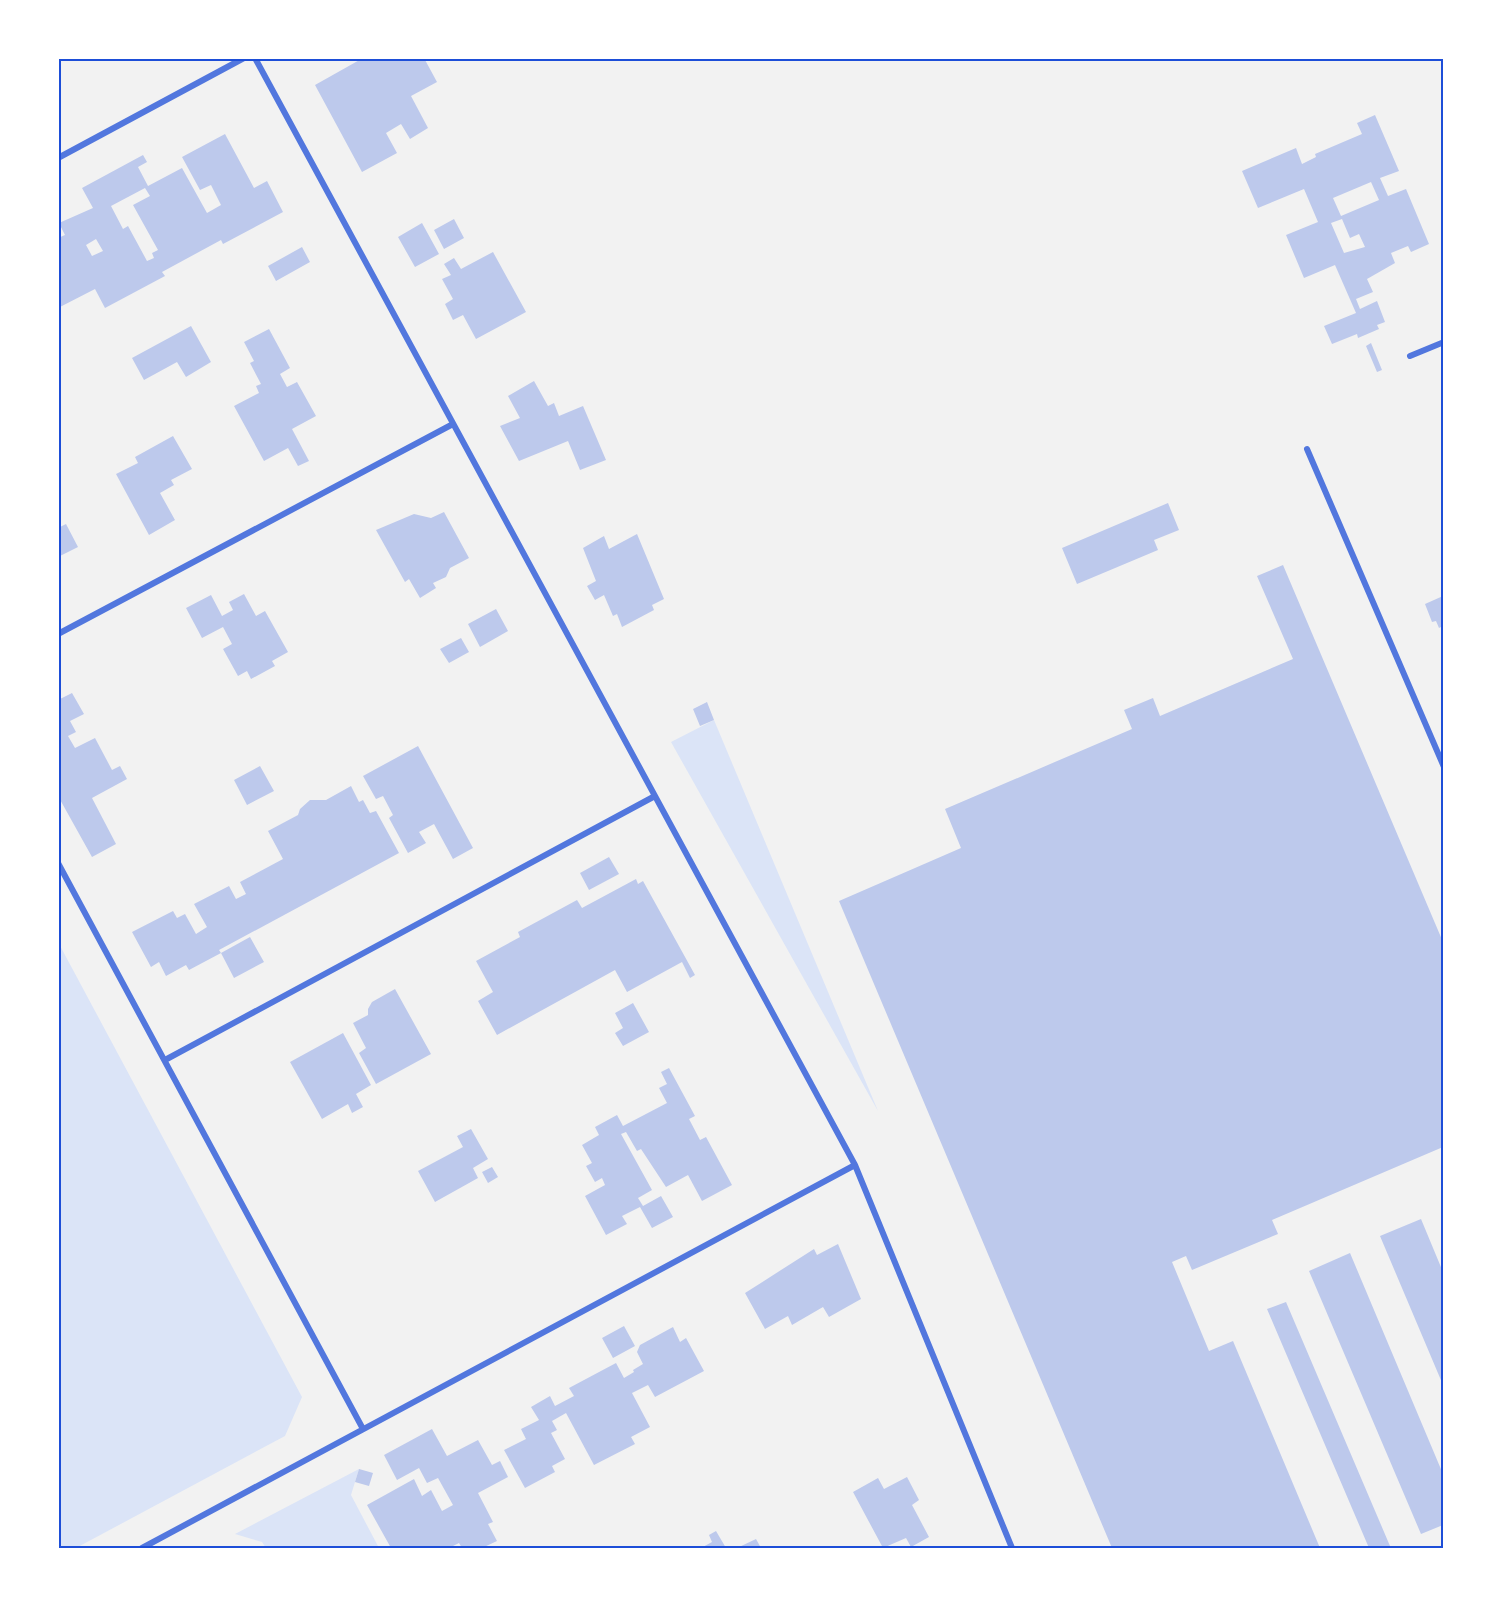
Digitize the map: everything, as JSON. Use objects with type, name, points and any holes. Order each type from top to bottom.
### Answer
[{"type":"street","points":[[58,158],[244,58]]},
{"type":"street","points":[[255,58],[855,1165],[1012,1548]]},
{"type":"street","points":[[1410,356],[1443,342]]},
{"type":"street","points":[[58,634],[453,424]]},
{"type":"street","points":[[1307,449],[1443,767]]},
{"type":"street","points":[[165,1060],[655,796]]},
{"type":"street","points":[[58,863],[363,1429]]},
{"type":"street","points":[[142,1548],[855,1165]]},
{"type":"shaded area","points":[[714,720],[878,1111],[671,742]]},
{"type":"shaded area","points":[[58,942],[302,1397],[285,1436],[76,1548],[58,1548]]},
{"type":"shaded area","points":[[359,1469],[351,1495],[379,1548],[266,1548],[262,1542],[235,1534]]},
{"type":"building","points":[[363,58],[366,61],[424,58],[437,82],[411,96],[428,128],[410,139],[401,124],[386,133],[397,153],[362,172],[315,85]]},
{"type":"building","points":[[1375,115],[1399,171],[1380,178],[1388,196],[1406,189],[1429,244],[1411,252],[1408,246],[1391,253],[1395,263],[1367,279],[1373,292],[1356,299],[1360,309],[1377,301],[1385,322],[1377,325],[1379,329],[1358,338],[1357,334],[1332,344],[1324,326],[1356,313],[1335,265],[1304,278],[1286,235],[1318,222],[1304,189],[1258,208],[1242,171],[1296,148],[1302,164],[1316,157],[1315,154],[1362,134],[1357,123]],"holes":[[[1371,182],[1379,200],[1341,216],[1333,198]],[[1342,219],[1350,238],[1359,234],[1365,247],[1344,253],[1331,223]]]},
{"type":"building","points":[[225,134],[254,188],[267,181],[283,212],[223,244],[221,240],[162,272],[165,276],[105,308],[95,289],[58,308],[58,238],[65,235],[59,223],[93,208],[82,188],[143,155],[147,162],[138,167],[148,186],[182,168],[207,213],[221,205],[211,185],[200,190],[182,157]],"holes":[[[145,188],[150,196],[133,205],[158,250],[152,253],[154,258],[147,261],[128,226],[123,229],[111,206]],[[96,239],[103,251],[92,256],[86,245]]]},
{"type":"building","points":[[454,219],[464,238],[444,249],[434,230]]},
{"type":"building","points":[[422,223],[439,254],[415,267],[398,237]]},
{"type":"building","points":[[302,247],[310,262],[276,281],[268,266]]},
{"type":"building","points":[[493,252],[526,312],[476,339],[463,315],[453,320],[445,304],[453,299],[442,279],[451,275],[444,264],[454,258],[461,269]]},
{"type":"building","points":[[191,326],[211,362],[186,377],[177,362],[144,380],[132,358]]},
{"type":"building","points":[[269,329],[290,368],[280,374],[287,387],[297,382],[316,416],[292,429],[309,461],[298,466],[288,448],[264,461],[234,406],[259,393],[256,386],[261,384],[250,363],[254,361],[244,342]]},
{"type":"building","points":[[1371,343],[1382,370],[1377,372],[1366,346]]},
{"type":"building","points":[[534,381],[548,406],[554,403],[559,416],[583,406],[606,460],[580,470],[568,441],[519,461],[500,426],[520,418],[508,396]]},
{"type":"building","points":[[173,436],[192,469],[171,480],[174,485],[160,493],[175,520],[149,535],[116,474],[138,463],[135,457]]},
{"type":"building","points":[[1168,503],[1179,530],[1154,540],[1158,550],[1077,584],[1062,548]]},
{"type":"building","points":[[444,512],[469,558],[450,568],[446,577],[433,583],[436,588],[420,598],[409,579],[405,582],[376,530],[414,514],[431,518]]},
{"type":"building","points":[[66,524],[78,547],[58,557],[58,528]]},
{"type":"building","points":[[637,534],[664,599],[652,605],[654,610],[622,627],[617,614],[613,616],[604,595],[595,600],[587,586],[596,581],[583,548],[604,536],[609,549]]},
{"type":"building","points":[[1283,565],[1443,942],[1443,1147],[1272,1220],[1278,1234],[1192,1270],[1186,1256],[1172,1262],[1209,1351],[1233,1341],[1320,1548],[1112,1548],[839,901],[961,848],[945,809],[1132,729],[1124,710],[1153,698],[1160,716],[1293,659],[1257,576]]},
{"type":"building","points":[[244,594],[256,616],[265,611],[288,652],[272,661],[275,666],[251,679],[247,671],[238,676],[223,649],[232,644],[223,627],[202,638],[186,608],[211,595],[222,616],[233,610],[229,602]]},
{"type":"building","points":[[1443,596],[1443,626],[1439,628],[1436,621],[1432,622],[1425,604]]},
{"type":"building","points":[[496,609],[508,631],[480,647],[468,624]]},
{"type":"building","points":[[461,638],[469,652],[449,663],[440,649]]},
{"type":"building","points":[[72,693],[84,714],[70,721],[76,732],[68,736],[75,748],[95,738],[112,770],[120,766],[127,779],[92,798],[116,844],[92,857],[58,796],[58,700]]},
{"type":"building","points":[[707,702],[714,720],[700,726],[693,709]]},
{"type":"building","points":[[418,746],[473,848],[453,859],[434,824],[419,832],[426,843],[408,853],[389,818],[393,815],[383,796],[376,799],[363,776]]},
{"type":"building","points":[[260,766],[274,791],[247,805],[234,780]]},
{"type":"building","points":[[351,786],[359,802],[363,800],[370,813],[376,811],[399,853],[219,950],[221,953],[189,970],[186,965],[166,976],[159,962],[151,967],[132,932],[173,911],[177,918],[185,914],[196,934],[207,927],[194,904],[229,886],[236,899],[246,894],[240,882],[283,859],[268,831],[298,815],[300,809],[310,800],[326,800]]},
{"type":"building","points":[[609,857],[619,874],[589,890],[580,873]]},
{"type":"building","points":[[636,879],[638,884],[643,881],[695,975],[690,978],[682,962],[627,992],[615,970],[497,1035],[478,1001],[493,992],[476,961],[520,937],[518,932],[577,900],[582,908]]},
{"type":"building","points":[[250,937],[264,962],[234,978],[221,953]]},
{"type":"building","points":[[395,989],[431,1054],[376,1084],[359,1053],[366,1048],[353,1023],[368,1015],[372,1002]]},
{"type":"building","points":[[633,1003],[649,1032],[623,1046],[615,1033],[623,1028],[615,1013]]},
{"type":"building","points":[[343,1033],[371,1085],[356,1094],[363,1107],[352,1113],[348,1104],[322,1119],[290,1062]]},
{"type":"building","points":[[669,1068],[695,1116],[689,1119],[700,1140],[706,1137],[732,1185],[702,1201],[688,1175],[666,1187],[641,1149],[637,1151],[626,1132],[621,1134],[652,1190],[638,1198],[643,1206],[661,1196],[673,1217],[652,1228],[640,1207],[622,1216],[627,1224],[606,1235],[585,1196],[605,1185],[602,1178],[595,1182],[586,1166],[592,1163],[582,1145],[599,1135],[595,1127],[617,1115],[623,1126],[667,1103],[659,1088],[667,1084],[661,1072]]},
{"type":"building","points":[[471,1129],[488,1159],[473,1168],[478,1178],[435,1202],[418,1171],[463,1147],[457,1136]]},
{"type":"building","points":[[492,1167],[498,1177],[488,1183],[482,1172]]},
{"type":"building","points":[[1421,1219],[1443,1272],[1443,1385],[1380,1236]]},
{"type":"building","points":[[838,1244],[861,1299],[829,1317],[823,1307],[792,1325],[788,1316],[765,1329],[745,1293],[814,1249],[817,1255]]},
{"type":"building","points":[[1350,1253],[1443,1474],[1443,1525],[1421,1534],[1309,1271]]},
{"type":"building","points":[[1286,1302],[1390,1546],[1369,1548],[1267,1309]]},
{"type":"building","points":[[624,1326],[635,1346],[613,1358],[602,1338]]},
{"type":"building","points":[[673,1327],[680,1342],[686,1338],[704,1371],[655,1397],[648,1385],[632,1393],[650,1427],[631,1437],[635,1444],[594,1465],[566,1413],[552,1421],[557,1430],[551,1433],[565,1459],[552,1466],[555,1472],[525,1488],[504,1450],[526,1439],[521,1429],[539,1420],[531,1407],[550,1396],[555,1406],[574,1396],[569,1388],[616,1363],[624,1378],[643,1364],[637,1352],[640,1345]]},
{"type":"building","points":[[432,1429],[447,1456],[478,1440],[492,1465],[500,1461],[508,1477],[478,1493],[493,1522],[488,1524],[497,1541],[482,1548],[462,1548],[459,1543],[449,1548],[391,1548],[367,1505],[414,1479],[422,1496],[431,1490],[442,1511],[453,1505],[438,1478],[427,1483],[419,1468],[397,1480],[384,1455]]},
{"type":"building","points":[[359,1469],[373,1473],[369,1486],[355,1482]]},
{"type":"building","points":[[907,1477],[919,1500],[912,1505],[929,1537],[911,1547],[906,1538],[883,1548],[853,1492],[878,1478],[884,1489]]},
{"type":"building","points":[[716,1531],[726,1548],[701,1548],[712,1542],[709,1535]]},
{"type":"building","points":[[756,1539],[761,1548],[737,1548]]}]
